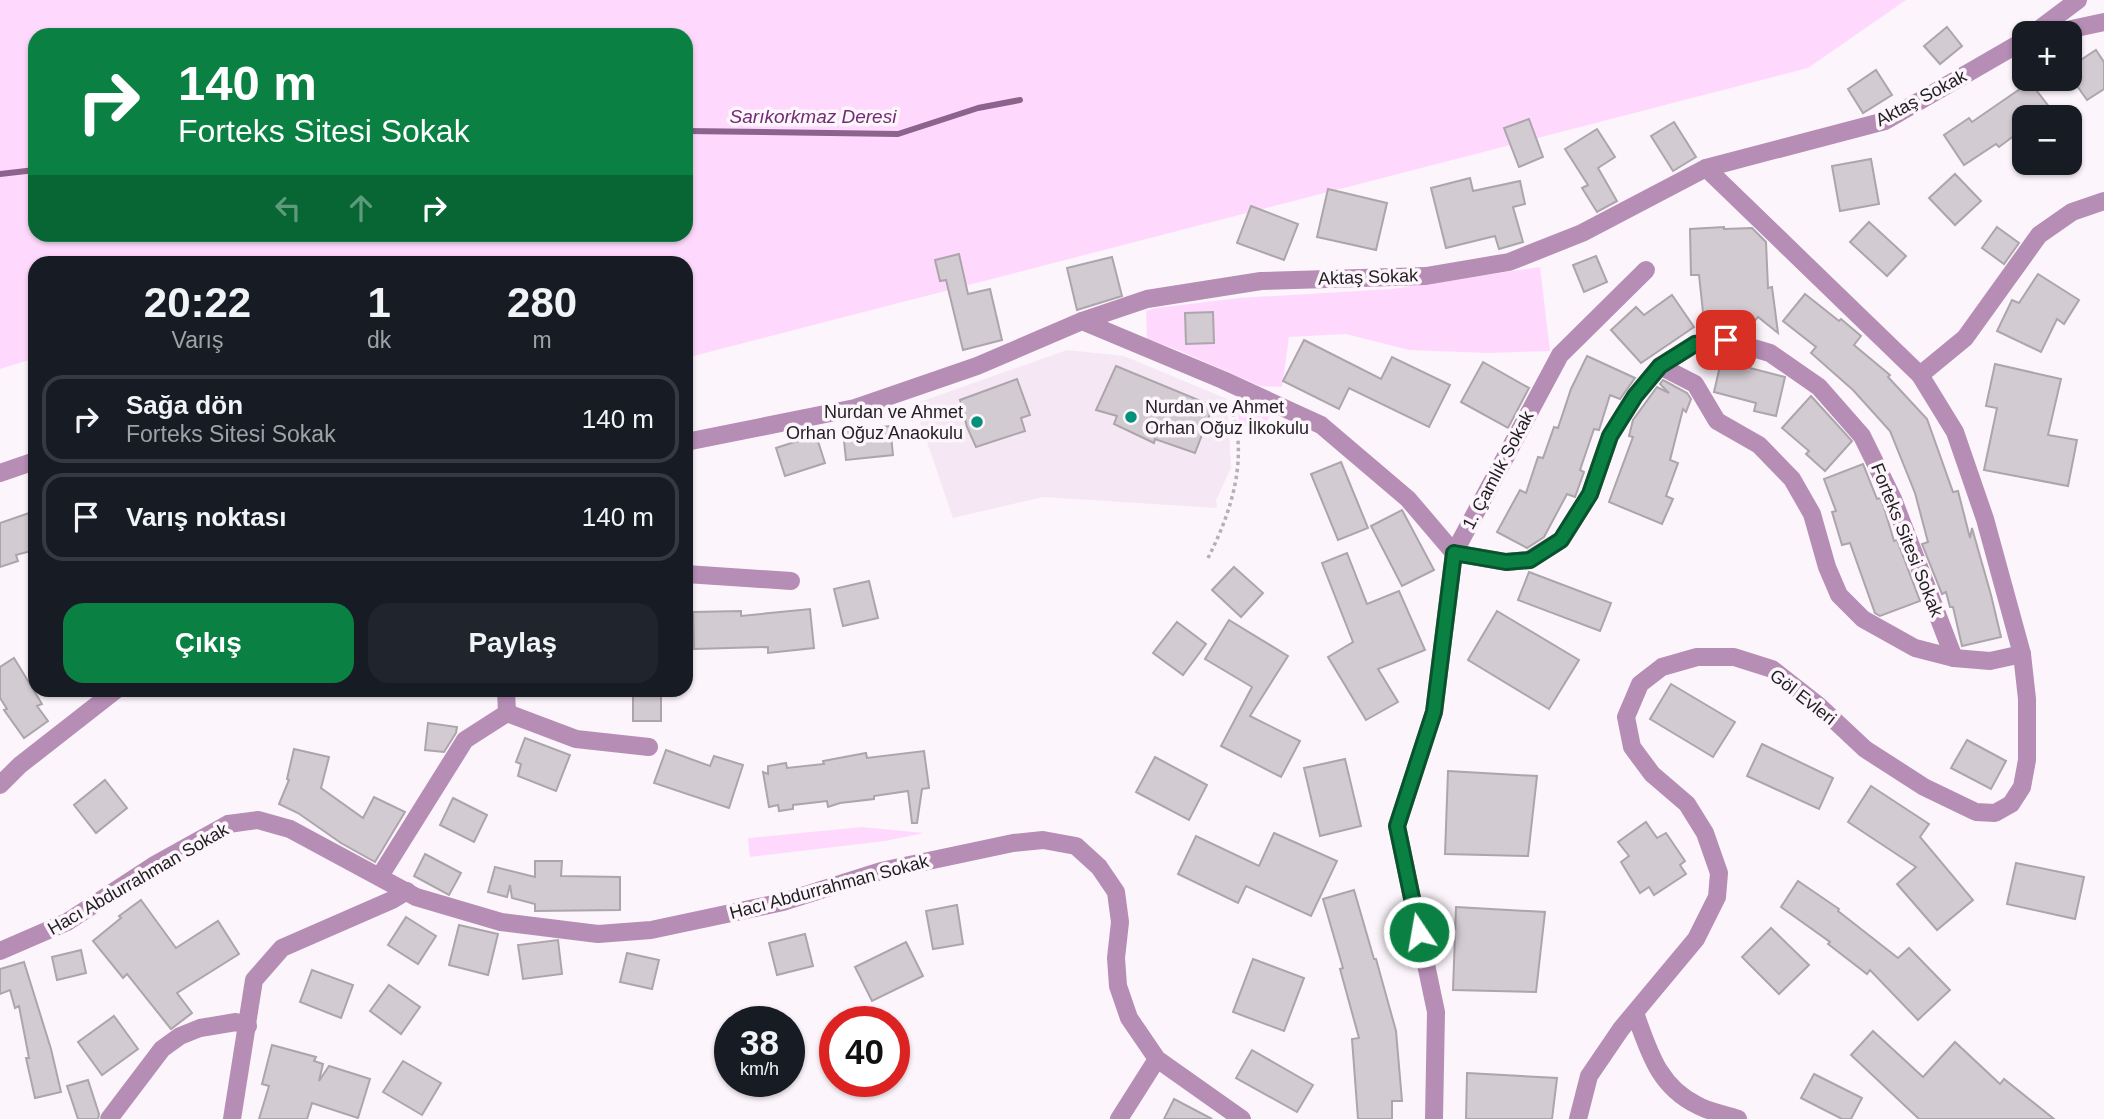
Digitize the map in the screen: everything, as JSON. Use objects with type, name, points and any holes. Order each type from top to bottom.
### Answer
[{"type":"street","points":[[2050,21],[2078,0]]},
{"type":"street","points":[[2082,27],[2104,22]]},
{"type":"street","name":"Aktaş Sokak","points":[[693,441],[855,408],[977,366],[1082,321],[1147,299],[1261,281],[1426,276],[1509,262],[1573,237],[1706,168],[1885,121],[2012,48]]},
{"type":"street","points":[[1660,366],[1695,384],[1717,421],[1759,445],[1792,479],[1812,514],[1827,567],[1839,595],[1863,619],[1915,648],[1954,658],[1990,661],[2022,654],[1985,519],[1955,432],[1920,374],[1706,168]]},
{"type":"street","points":[[1920,374],[1965,338],[2039,235],[2072,212],[2104,201]]},
{"type":"street","name":"1. Çamlık Sokak","points":[[1434,1119],[1436,1012],[1397,826],[1434,712],[1454,553],[1560,355],[1646,270]]},
{"type":"street","points":[[1082,321],[1223,380],[1321,425],[1408,499],[1454,553]]},
{"type":"street","name":"Forteks Sitesi Sokak","points":[[1454,553],[1506,562],[1530,560],[1561,540],[1590,494],[1610,436],[1635,396],[1660,366],[1695,344],[1726,340],[1770,353],[1819,387],[1862,436],[1893,499],[1954,658]]},
{"type":"street","points":[[0,473],[28,463]]},
{"type":"street","points":[[693,574],[791,581]]},
{"type":"street","name":"Göl Evleri","points":[[1578,1119],[1590,1076],[1621,1029],[1696,939],[1717,897],[1719,873],[1705,833],[1688,804],[1652,774],[1632,747],[1626,717],[1640,684],[1662,667],[1697,657],[1734,657],[1772,669],[1818,705],[1865,749],[1924,787],[1976,812],[1995,813],[2011,804],[2022,787],[2027,760],[2027,699],[2022,654]]},
{"type":"street","points":[[0,785],[20,765],[107,697]]},
{"type":"street","points":[[506,697],[507,713]]},
{"type":"street","points":[[507,713],[576,739],[649,747]]},
{"type":"street","points":[[380,876],[465,740],[507,713]]},
{"type":"street","name":"Hacı Abdurrahman Sokak","points":[[0,951],[67,922],[156,864],[228,824],[258,820],[290,829],[416,897],[500,922],[598,934],[651,930],[783,902],[881,871],[1013,843],[1043,840],[1076,846],[1099,867],[1116,892],[1120,922],[1116,958],[1118,986],[1129,1018],[1157,1059],[1242,1119]]},
{"type":"street","points":[[232,1119],[254,980],[282,948],[407,891]]},
{"type":"street","points":[[1635,1013],[1653,1063],[1670,1088],[1697,1106],[1738,1119]]},
{"type":"street","points":[[109,1119],[162,1049],[180,1036],[200,1028],[236,1023],[248,1026]]},
{"type":"street","points":[[1119,1119],[1157,1059]]},
{"type":"path","points":[[1208,558],[1220,534],[1236,481],[1238,441],[1230,397]]},
{"type":"shaded area","points":[[0,0],[1906,0],[1808,68],[693,356],[693,256],[28,256],[28,360],[0,369]]},
{"type":"shaded area","points":[[1540,267],[1550,351],[1489,353],[1409,350],[1346,334],[1289,337],[1282,387],[1260,386],[1147,339],[1146,311],[1156,308],[1239,298],[1392,289]]},
{"type":"shaded area","name":"Nurdan ve Ahmet Orhan Oğuz İlkokulu","points":[[1067,350],[1124,356],[1227,399],[1231,468],[1216,500],[1217,508],[1043,497],[953,518],[914,404]]},
{"type":"shaded area","points":[[1236,402],[1270,416],[1267,421],[1240,427]]},
{"type":"shaded area","points":[[862,827],[924,833],[885,841],[750,857],[748,838]]},
{"type":"building","points":[[1947,27],[1962,46],[1940,64],[1924,46]]},
{"type":"building","points":[[2096,50],[2104,62],[2104,89],[2087,100],[2081,91],[2082,59]]},
{"type":"building","points":[[1876,70],[1892,95],[1863,113],[1848,89]]},
{"type":"building","points":[[2017,91],[2037,91],[2048,105],[2012,105],[2012,137],[1999,147],[1996,144],[1964,165],[1944,135],[1969,118],[1972,122]]},
{"type":"building","points":[[1529,119],[1543,157],[1519,167],[1504,128]]},
{"type":"building","points":[[1674,122],[1696,157],[1673,171],[1651,136]]},
{"type":"building","points":[[1597,129],[1615,157],[1598,168],[1617,201],[1597,212],[1582,188],[1588,185],[1565,149]]},
{"type":"building","points":[[1871,159],[1879,204],[1840,211],[1832,166]]},
{"type":"building","points":[[1955,174],[1981,201],[1955,225],[1929,198]]},
{"type":"building","points":[[1470,178],[1473,191],[1520,181],[1525,204],[1513,207],[1523,242],[1499,249],[1495,236],[1446,248],[1431,188]]},
{"type":"building","points":[[1328,189],[1387,203],[1376,250],[1317,237]]},
{"type":"building","points":[[1251,206],[1298,224],[1284,260],[1237,243]]},
{"type":"building","points":[[1869,222],[1906,256],[1887,276],[1850,242]]},
{"type":"building","points":[[1997,227],[2019,243],[2004,264],[1982,248]]},
{"type":"building","points":[[1752,228],[1766,242],[1768,288],[1772,287],[1778,333],[1758,317],[1746,332],[1725,329],[1705,331],[1699,275],[1691,275],[1690,229]]},
{"type":"building","points":[[959,254],[968,294],[990,289],[1002,340],[963,350],[946,280],[940,281],[935,260]]},
{"type":"building","points":[[1596,256],[1607,282],[1584,292],[1573,265]]},
{"type":"building","points":[[1112,257],[1122,296],[1077,310],[1067,268]]},
{"type":"building","points":[[2038,274],[2079,300],[2064,324],[2057,319],[2041,352],[1997,331],[2012,300],[2019,303]]},
{"type":"building","points":[[1805,294],[1861,336],[1854,345],[1890,375],[1888,377],[1927,419],[1953,492],[1958,491],[1970,538],[1972,528],[2001,637],[1962,646],[1953,607],[1950,607],[1946,592],[1942,594],[1922,544],[1928,542],[1915,493],[1890,431],[1853,390],[1811,353],[1816,347],[1783,321]]},
{"type":"building","points":[[1672,295],[1694,327],[1641,363],[1611,330],[1636,307],[1644,315]]},
{"type":"building","points":[[1213,312],[1214,343],[1186,344],[1185,313]]},
{"type":"building","points":[[1304,340],[1381,379],[1392,357],[1450,385],[1429,427],[1349,388],[1339,409],[1283,381]]},
{"type":"building","points":[[1723,353],[1752,360],[1750,368],[1785,377],[1776,416],[1754,411],[1756,403],[1714,392]]},
{"type":"building","points":[[1587,356],[1635,378],[1620,399],[1610,395],[1599,430],[1594,429],[1580,470],[1584,472],[1575,497],[1567,494],[1544,537],[1527,548],[1497,532],[1520,490],[1526,493],[1538,457],[1543,458],[1554,427],[1558,428],[1571,389]]},
{"type":"building","points":[[1483,362],[1529,388],[1508,428],[1461,402]]},
{"type":"building","points":[[1995,364],[2061,379],[2048,435],[2077,440],[2068,486],[1984,470],[1997,408],[1986,406]]},
{"type":"building","points":[[1116,366],[1213,406],[1195,453],[1155,439],[1154,443],[1114,424],[1117,416],[1096,410]]},
{"type":"building","points":[[1017,379],[1030,415],[1021,418],[1025,431],[976,447],[960,400]]},
{"type":"building","points":[[1663,380],[1687,393],[1691,399],[1686,412],[1683,409],[1670,460],[1678,463],[1666,496],[1673,499],[1662,524],[1609,502],[1633,437],[1629,436],[1633,420],[1657,387],[1669,393],[1660,384]]},
{"type":"building","points":[[1811,396],[1852,441],[1825,471],[1806,454],[1809,451],[1782,428]]},
{"type":"building","points":[[890,426],[893,455],[846,460],[843,431]]},
{"type":"building","points":[[816,435],[825,463],[785,476],[776,448]]},
{"type":"building","points":[[1341,462],[1368,528],[1338,540],[1311,474]]},
{"type":"building","points":[[1863,464],[1877,499],[1880,498],[1883,504],[1894,541],[1897,540],[1920,601],[1880,616],[1875,613],[1850,543],[1842,545],[1832,512],[1836,511],[1824,479]]},
{"type":"building","points":[[1402,510],[1434,570],[1402,586],[1371,526]]},
{"type":"building","points":[[28,513],[28,552],[16,555],[18,561],[0,567],[0,523]]},
{"type":"building","points":[[1347,553],[1367,604],[1399,591],[1425,650],[1378,669],[1398,702],[1366,720],[1328,657],[1353,642],[1322,563]]},
{"type":"building","points":[[1234,567],[1263,593],[1241,617],[1212,590]]},
{"type":"building","points":[[1529,572],[1611,603],[1600,631],[1518,600]]},
{"type":"building","points":[[869,581],[878,618],[843,626],[834,589]]},
{"type":"building","points":[[810,609],[814,648],[768,653],[768,647],[694,649],[693,612],[741,611],[741,616]]},
{"type":"building","points":[[1497,611],[1579,660],[1549,709],[1468,660]]},
{"type":"building","points":[[1229,620],[1288,656],[1250,716],[1300,741],[1281,777],[1221,746],[1252,687],[1205,659]]},
{"type":"building","points":[[1177,622],[1206,644],[1183,675],[1153,653]]},
{"type":"building","points":[[14,658],[28,681],[28,697],[38,697],[42,704],[37,706],[48,721],[24,738],[4,710],[7,709],[0,698],[0,667]]},
{"type":"building","points":[[1671,684],[1735,722],[1713,757],[1650,719]]},
{"type":"building","points":[[633,697],[661,697],[661,721],[633,721]]},
{"type":"building","points":[[428,723],[457,727],[444,752],[425,750]]},
{"type":"building","points":[[525,738],[570,755],[556,791],[518,776],[521,764],[516,762]]},
{"type":"building","points":[[1967,740],[2006,761],[1991,789],[1951,768]]},
{"type":"building","points":[[1762,744],[1833,778],[1819,809],[1747,776]]},
{"type":"building","points":[[294,749],[329,757],[321,788],[363,818],[374,797],[405,812],[375,862],[341,843],[298,813],[279,804],[289,780],[287,779]]},
{"type":"building","points":[[666,750],[710,766],[714,756],[743,765],[729,808],[654,783]]},
{"type":"building","points":[[924,751],[929,788],[922,789],[917,823],[912,823],[908,791],[828,807],[827,801],[793,805],[793,809],[779,811],[778,805],[769,807],[763,772],[768,774],[768,766],[786,763],[787,768],[824,764],[823,761],[866,753],[867,758]]},
{"type":"building","points":[[1155,757],[1207,785],[1189,820],[1136,792]]},
{"type":"building","points":[[1345,759],[1361,826],[1320,836],[1304,768]]},
{"type":"building","points":[[1448,771],[1537,776],[1528,856],[1445,854]]},
{"type":"building","points":[[105,780],[127,808],[96,833],[74,805]]},
{"type":"building","points":[[1871,786],[1929,824],[1920,837],[1973,900],[1937,930],[1897,884],[1916,867],[1848,822]]},
{"type":"building","points":[[453,798],[487,815],[474,842],[440,825]]},
{"type":"building","points":[[1646,822],[1657,838],[1666,833],[1685,861],[1680,865],[1686,874],[1654,895],[1649,887],[1640,893],[1621,862],[1629,856],[1618,842]]},
{"type":"building","points":[[1274,833],[1337,861],[1311,916],[1246,886],[1238,903],[1178,874],[1196,836],[1259,866]]},
{"type":"building","points":[[425,854],[461,873],[449,895],[414,876]]},
{"type":"building","points":[[535,861],[562,861],[561,876],[620,877],[620,910],[535,911],[535,904],[512,898],[510,885],[507,897],[488,892],[495,867],[535,877]]},
{"type":"building","points":[[2016,863],[2084,877],[2075,919],[2007,904]]},
{"type":"building","points":[[1798,881],[1839,909],[1838,911],[1898,958],[1909,948],[1950,990],[1918,1020],[1870,970],[1867,974],[1828,944],[1830,942],[1781,907]]},
{"type":"building","points":[[1354,890],[1396,1031],[1402,1101],[1392,1101],[1392,1119],[1358,1119],[1352,1039],[1359,1038],[1323,899]]},
{"type":"building","points":[[141,900],[176,948],[218,921],[239,954],[177,993],[192,1013],[171,1029],[127,974],[123,978],[93,941],[121,918],[119,916]]},
{"type":"building","points":[[957,905],[963,944],[933,949],[926,911]]},
{"type":"building","points":[[1456,907],[1545,912],[1536,992],[1453,990]]},
{"type":"building","points":[[406,917],[436,936],[418,964],[388,945]]},
{"type":"building","points":[[459,925],[498,934],[488,975],[449,965]]},
{"type":"building","points":[[1771,928],[1809,965],[1779,994],[1742,957]]},
{"type":"building","points":[[805,934],[813,966],[777,975],[769,943]]},
{"type":"building","points":[[558,940],[562,974],[523,979],[518,945]]},
{"type":"building","points":[[906,942],[923,976],[872,1001],[855,967]]},
{"type":"building","points":[[81,950],[86,973],[57,980],[52,957]]},
{"type":"building","points":[[627,953],[659,960],[652,989],[620,982]]},
{"type":"building","points":[[1253,959],[1304,978],[1284,1031],[1233,1012]]},
{"type":"building","points":[[24,962],[51,1049],[61,1092],[35,1098],[19,1006],[15,1008],[10,990],[0,994],[0,969]]},
{"type":"building","points":[[312,970],[353,985],[341,1018],[300,1002]]},
{"type":"building","points":[[389,985],[420,1007],[401,1034],[370,1011]]},
{"type":"building","points":[[114,1016],[138,1049],[102,1075],[78,1042]]},
{"type":"building","points":[[1873,1031],[1923,1077],[1955,1042],[2000,1084],[2004,1079],[2054,1119],[1919,1119],[1851,1055]]},
{"type":"building","points":[[272,1045],[316,1057],[314,1061],[323,1064],[319,1081],[329,1066],[370,1079],[358,1118],[312,1103],[307,1119],[259,1119],[269,1086],[262,1084]]},
{"type":"building","points":[[1252,1050],[1313,1085],[1297,1112],[1236,1078]]},
{"type":"building","points":[[403,1061],[441,1083],[422,1115],[383,1092]]},
{"type":"building","points":[[1467,1073],[1557,1078],[1552,1119],[1466,1119]]},
{"type":"building","points":[[1814,1074],[1862,1098],[1851,1119],[1842,1119],[1801,1098]]},
{"type":"building","points":[[88,1080],[99,1114],[98,1119],[78,1119],[67,1086]]},
{"type":"building","points":[[1174,1099],[1212,1119],[1164,1119]]},
{"type":"waterway","name":"Sarıkorkmaz Deresi","points":[[693,131],[898,134],[978,108],[1020,100]]},
{"type":"waterway","name":"Sarıkorkmaz Deresi","points":[[0,174],[28,171]]},
{"type":"place","name":"Nurdan ve Ahmet Orhan Oğuz İlkokulu","points":[[1131,417]]},
{"type":"place","name":"Nurdan ve Ahmet Orhan Oğuz Anaokulu","points":[[977,422]]},
{"type":"route","points":[[1419,932],[1397,826],[1434,712],[1454,553],[1506,562],[1530,560],[1561,540],[1590,494],[1610,436],[1635,396],[1660,366],[1695,344],[1726,340]]}]
